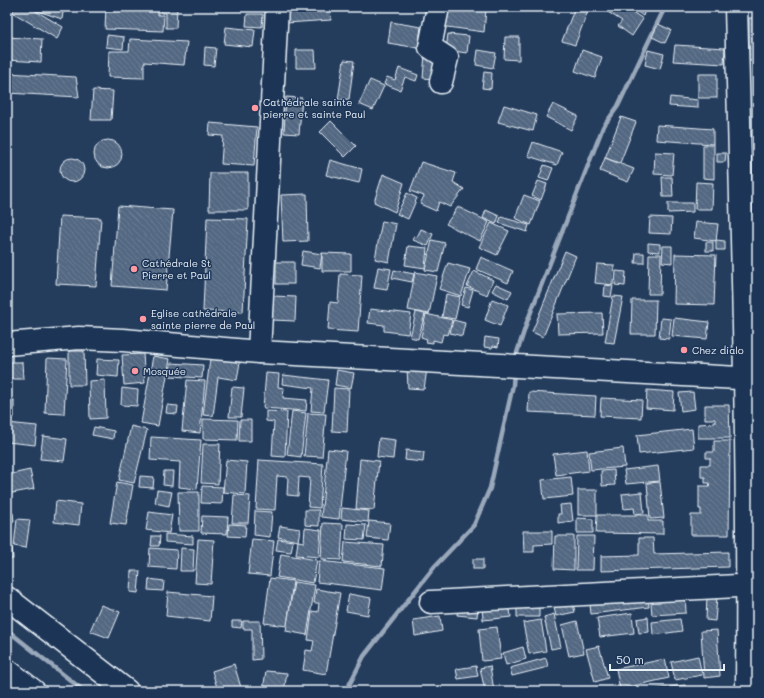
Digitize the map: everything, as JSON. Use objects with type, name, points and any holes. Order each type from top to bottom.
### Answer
[{"type":"street","points":[[259,352],[277,7]]},
{"type":"street","points":[[438,7],[430,46],[446,58],[441,82]]},
{"type":"street","points":[[736,7],[749,212],[752,585],[747,691]]},
{"type":"street","points":[[7,344],[86,338],[259,352],[751,379]]},
{"type":"street","points":[[431,602],[752,585]]},
{"type":"street","points":[[7,598],[127,691]]},
{"type":"street","points":[[7,670],[34,691]]},
{"type":"building","points":[[15,7],[29,7],[63,27],[57,39],[12,12]]},
{"type":"building","points":[[36,7],[64,7],[62,19],[35,10]]},
{"type":"building","points":[[106,7],[158,8],[158,15],[164,15],[163,31],[105,29]]},
{"type":"building","points":[[162,7],[177,7],[176,28],[166,28],[166,13],[161,13]]},
{"type":"building","points":[[285,7],[330,7],[331,20],[286,23]]},
{"type":"building","points":[[443,7],[486,9],[484,32],[440,26]]},
{"type":"building","points":[[511,7],[525,7],[513,11]]},
{"type":"building","points":[[575,7],[589,8],[575,45],[562,41]]},
{"type":"building","points":[[600,7],[625,7],[643,19],[632,36],[618,26],[622,21]]},
{"type":"building","points":[[631,7],[646,7],[643,16]]},
{"type":"building","points":[[247,14],[263,14],[262,27],[246,26]]},
{"type":"building","points":[[749,18],[757,18],[757,61],[749,61]]},
{"type":"building","points":[[391,22],[421,27],[418,48],[388,43]]},
{"type":"building","points":[[658,24],[671,30],[665,43],[652,37]]},
{"type":"building","points":[[226,27],[255,30],[253,47],[224,44]]},
{"type":"building","points":[[448,34],[469,36],[467,53],[446,50]]},
{"type":"building","points":[[107,35],[124,37],[123,49],[106,47]]},
{"type":"building","points":[[7,37],[42,39],[41,62],[7,60]]},
{"type":"building","points":[[505,37],[519,37],[519,60],[504,59]]},
{"type":"building","points":[[130,39],[187,42],[184,65],[144,62],[144,78],[108,77],[109,51],[129,51]]},
{"type":"building","points":[[675,45],[725,48],[724,64],[673,61]]},
{"type":"building","points":[[205,47],[216,48],[214,66],[204,65]]},
{"type":"building","points":[[296,50],[315,50],[316,68],[296,68]]},
{"type":"building","points":[[478,50],[496,53],[493,68],[476,65]]},
{"type":"building","points":[[582,50],[602,57],[595,78],[575,71]]},
{"type":"building","points":[[648,50],[664,54],[660,69],[645,65]]},
{"type":"building","points":[[425,54],[436,55],[435,79],[423,78]]},
{"type":"building","points":[[344,60],[354,61],[349,99],[338,100]]},
{"type":"building","points":[[754,67],[757,67],[757,86],[754,86]]},
{"type":"building","points":[[399,68],[418,75],[416,81],[405,77],[400,90],[384,84],[387,77],[395,80]]},
{"type":"building","points":[[484,72],[492,73],[491,89],[482,88]]},
{"type":"building","points":[[7,73],[76,77],[79,97],[7,93]]},
{"type":"building","points":[[698,74],[717,74],[717,98],[698,98]]},
{"type":"building","points":[[370,80],[384,86],[373,110],[359,104]]},
{"type":"building","points":[[754,86],[757,86],[757,98],[754,98]]},
{"type":"building","points":[[93,90],[113,91],[111,120],[91,120]]},
{"type":"building","points":[[286,97],[302,98],[299,134],[284,133]]},
{"type":"building","points":[[670,97],[698,100],[698,108],[669,106]]},
{"type":"building","points":[[553,104],[578,116],[571,130],[546,117]]},
{"type":"building","points":[[504,105],[537,115],[533,131],[498,122]]},
{"type":"building","points":[[621,117],[636,122],[620,163],[605,158]]},
{"type":"building","points":[[331,121],[356,146],[345,157],[320,132]]},
{"type":"building","points":[[210,123],[257,127],[254,166],[221,164],[223,136],[209,135]]},
{"type":"building","points":[[657,125],[713,129],[713,144],[656,140]]},
{"type":"building","points":[[108,140],[118,144],[122,154],[118,164],[108,168],[98,164],[94,154],[98,144]]},
{"type":"building","points":[[533,142],[562,152],[557,165],[528,156]]},
{"type":"building","points":[[703,145],[714,145],[714,179],[703,178]]},
{"type":"building","points":[[655,152],[674,153],[672,175],[654,174]]},
{"type":"building","points":[[717,153],[726,153],[725,162],[717,162]]},
{"type":"building","points":[[72,158],[77,159],[83,165],[83,175],[77,181],[72,182],[67,181],[61,175],[60,170],[61,165],[67,159]]},
{"type":"building","points":[[605,158],[634,169],[628,182],[600,171]]},
{"type":"building","points":[[330,160],[362,169],[359,183],[326,175]]},
{"type":"building","points":[[421,162],[456,173],[453,182],[464,189],[450,207],[439,202],[436,211],[420,204],[424,196],[410,191]]},
{"type":"building","points":[[544,165],[553,168],[548,181],[539,178]]},
{"type":"building","points":[[210,173],[248,173],[248,210],[209,210]]},
{"type":"building","points":[[383,174],[404,183],[395,212],[374,202]]},
{"type":"building","points":[[662,177],[672,177],[673,197],[663,197]]},
{"type":"building","points":[[538,181],[547,184],[541,200],[532,196]]},
{"type":"building","points":[[696,182],[713,183],[712,209],[695,209]]},
{"type":"building","points":[[407,193],[417,198],[408,219],[397,214]]},
{"type":"building","points":[[753,193],[757,193],[757,204],[752,204]]},
{"type":"building","points":[[307,194],[308,241],[283,242],[281,195]]},
{"type":"building","points":[[524,195],[540,201],[531,225],[515,218]]},
{"type":"building","points":[[668,203],[693,203],[693,212],[668,213]]},
{"type":"building","points":[[118,206],[173,210],[166,290],[112,286]]},
{"type":"building","points":[[458,207],[489,222],[480,241],[446,224]]},
{"type":"building","points":[[486,210],[499,216],[496,224],[483,218]]},
{"type":"building","points":[[60,216],[101,218],[96,286],[56,284]]},
{"type":"building","points":[[501,217],[529,225],[527,232],[499,223]]},
{"type":"building","points":[[650,217],[672,218],[671,234],[649,233]]},
{"type":"building","points":[[207,218],[248,219],[243,312],[203,311]]},
{"type":"building","points":[[382,221],[396,224],[389,262],[375,259]]},
{"type":"building","points":[[696,222],[718,224],[716,241],[694,238]]},
{"type":"building","points":[[491,223],[509,231],[497,255],[479,247]]},
{"type":"building","points":[[421,229],[433,234],[428,246],[413,240],[414,236],[417,237]]},
{"type":"building","points":[[753,237],[757,237],[757,248],[753,248]]},
{"type":"building","points":[[432,240],[445,243],[438,272],[425,270]]},
{"type":"building","points":[[716,240],[725,241],[725,250],[716,250]]},
{"type":"building","points":[[706,242],[713,242],[713,251],[706,251]]},
{"type":"building","points":[[648,243],[660,244],[660,252],[648,251]]},
{"type":"building","points":[[408,246],[427,248],[425,268],[405,265]]},
{"type":"building","points":[[663,246],[672,246],[672,263],[662,262]]},
{"type":"building","points":[[303,251],[322,254],[320,268],[301,265]]},
{"type":"building","points":[[565,251],[576,256],[543,337],[532,332]]},
{"type":"building","points":[[322,253],[351,254],[351,271],[322,271]]},
{"type":"building","points":[[636,253],[644,253],[644,263],[635,263]]},
{"type":"building","points":[[649,254],[661,254],[660,294],[648,294]]},
{"type":"building","points":[[675,254],[716,255],[714,305],[674,304]]},
{"type":"building","points":[[481,257],[513,271],[508,283],[476,269]]},
{"type":"building","points":[[276,262],[294,262],[294,284],[276,284]]},
{"type":"building","points":[[448,263],[470,269],[461,296],[439,289]]},
{"type":"building","points":[[597,264],[614,265],[613,285],[595,283]]},
{"type":"building","points":[[378,267],[391,269],[387,290],[374,288]]},
{"type":"building","points":[[394,270],[414,274],[412,282],[392,278]]},
{"type":"building","points":[[474,271],[493,280],[487,295],[467,286]]},
{"type":"building","points":[[616,271],[626,272],[625,286],[615,285]]},
{"type":"building","points":[[415,272],[437,276],[429,314],[408,310]]},
{"type":"building","points":[[340,274],[362,275],[358,332],[328,330],[330,302],[338,303]]},
{"type":"building","points":[[496,284],[512,291],[508,299],[492,291]]},
{"type":"building","points":[[605,285],[613,286],[611,297],[604,296]]},
{"type":"building","points":[[466,288],[473,290],[468,307],[461,305]]},
{"type":"building","points":[[446,294],[460,297],[455,319],[442,317]]},
{"type":"building","points":[[273,296],[296,297],[295,321],[272,320]]},
{"type":"building","points":[[613,296],[623,297],[614,343],[605,342]]},
{"type":"building","points":[[492,299],[508,305],[500,326],[485,320]]},
{"type":"building","points":[[632,300],[656,300],[655,334],[631,334]]},
{"type":"building","points":[[753,306],[757,306],[757,319],[753,319]]},
{"type":"building","points":[[370,309],[411,314],[408,334],[384,331],[384,325],[368,323]]},
{"type":"building","points":[[416,312],[425,314],[418,339],[410,337]]},
{"type":"building","points":[[602,313],[603,333],[558,334],[557,314]]},
{"type":"building","points":[[426,314],[452,320],[448,335],[443,334],[441,342],[433,340],[433,343],[426,342],[427,339],[421,337]]},
{"type":"building","points":[[661,318],[671,319],[669,339],[659,338]]},
{"type":"building","points":[[674,318],[709,322],[707,339],[672,336]]},
{"type":"building","points":[[453,320],[465,323],[462,336],[450,333]]},
{"type":"building","points":[[752,322],[757,322],[757,338],[751,338]]},
{"type":"building","points":[[485,337],[499,339],[498,347],[484,347]]},
{"type":"building","points":[[69,351],[84,351],[85,385],[69,385]]},
{"type":"building","points":[[143,354],[145,383],[124,385],[122,355]]},
{"type":"building","points":[[153,356],[170,359],[158,426],[141,423]]},
{"type":"building","points":[[47,358],[67,359],[64,414],[45,413]]},
{"type":"building","points":[[97,359],[119,360],[118,377],[96,375]]},
{"type":"building","points":[[210,359],[240,362],[237,380],[218,377],[213,416],[203,415]]},
{"type":"building","points":[[7,362],[22,362],[23,379],[7,379]]},
{"type":"building","points":[[171,363],[203,365],[202,378],[170,376]]},
{"type":"building","points":[[407,368],[427,369],[424,389],[408,388]]},
{"type":"building","points":[[337,370],[354,373],[351,388],[335,385]]},
{"type":"building","points":[[266,373],[279,374],[278,387],[284,388],[283,398],[307,400],[306,411],[263,408]]},
{"type":"building","points":[[283,375],[328,380],[324,412],[311,411],[313,388],[282,384]]},
{"type":"building","points":[[105,380],[106,418],[90,419],[89,381]]},
{"type":"building","points":[[187,380],[205,381],[200,433],[182,431]]},
{"type":"building","points":[[232,387],[244,388],[241,417],[229,417]]},
{"type":"building","points":[[122,388],[138,390],[137,406],[121,405]]},
{"type":"building","points":[[334,388],[349,389],[347,432],[332,431]]},
{"type":"building","points":[[647,390],[674,392],[673,410],[646,408]]},
{"type":"building","points":[[529,392],[596,396],[595,415],[528,412]]},
{"type":"building","points":[[693,392],[695,409],[681,411],[679,393]]},
{"type":"building","points":[[601,398],[642,400],[641,418],[600,416]]},
{"type":"building","points":[[7,400],[14,400],[14,417],[7,417]]},
{"type":"building","points":[[167,405],[178,406],[177,414],[166,413]]},
{"type":"building","points":[[705,405],[729,405],[730,438],[698,438],[698,424],[715,423],[715,419],[705,419]]},
{"type":"building","points":[[266,411],[287,412],[285,457],[272,456],[274,422],[266,421]]},
{"type":"building","points":[[292,411],[306,413],[301,457],[287,455]]},
{"type":"building","points":[[308,413],[326,414],[322,457],[304,456]]},
{"type":"building","points":[[203,419],[238,420],[237,440],[203,439]]},
{"type":"building","points":[[240,420],[251,420],[251,441],[239,441]]},
{"type":"building","points":[[7,423],[37,426],[35,445],[7,442]]},
{"type":"building","points":[[131,426],[147,430],[134,483],[119,480]]},
{"type":"building","points":[[94,427],[114,431],[113,439],[92,435]]},
{"type":"building","points":[[692,429],[694,448],[639,454],[637,435]]},
{"type":"building","points":[[43,436],[67,439],[64,461],[40,459]]},
{"type":"building","points":[[151,437],[201,440],[197,489],[179,487],[180,462],[150,460]]},
{"type":"building","points":[[379,438],[395,440],[393,459],[377,457]]},
{"type":"building","points":[[714,441],[730,441],[729,535],[691,535],[691,515],[701,515],[701,509],[699,509],[699,486],[710,486],[709,483],[705,483],[705,477],[701,477],[701,465],[710,465],[710,458],[706,458],[706,452],[714,452]]},
{"type":"building","points":[[203,444],[220,444],[218,484],[201,483]]},
{"type":"building","points":[[623,448],[625,467],[591,470],[589,452]]},
{"type":"building","points":[[328,449],[346,451],[339,519],[321,517]]},
{"type":"building","points":[[406,450],[424,452],[423,462],[405,460]]},
{"type":"building","points":[[587,450],[589,471],[556,475],[553,454]]},
{"type":"building","points":[[360,459],[379,461],[374,510],[356,509]]},
{"type":"building","points":[[226,460],[247,462],[245,494],[223,492]]},
{"type":"building","points":[[259,460],[323,464],[320,508],[308,507],[310,478],[299,477],[298,496],[287,495],[288,477],[277,476],[275,510],[256,509]]},
{"type":"building","points":[[658,466],[660,481],[626,484],[624,470]]},
{"type":"building","points":[[30,470],[34,489],[7,494],[7,475]]},
{"type":"building","points":[[614,470],[615,485],[602,486],[601,471]]},
{"type":"building","points":[[164,471],[173,471],[172,486],[163,485]]},
{"type":"building","points":[[140,476],[154,477],[153,488],[139,487]]},
{"type":"building","points":[[571,477],[573,496],[544,499],[542,480]]},
{"type":"building","points":[[117,482],[133,485],[126,525],[110,523]]},
{"type":"building","points":[[660,482],[664,518],[650,519],[647,483]]},
{"type":"building","points":[[202,486],[223,487],[222,504],[201,503]]},
{"type":"building","points":[[157,490],[172,492],[169,506],[155,503]]},
{"type":"building","points":[[578,490],[597,490],[597,515],[578,515]]},
{"type":"building","points":[[178,492],[199,492],[199,531],[179,531]]},
{"type":"building","points":[[642,492],[644,513],[635,514],[634,508],[624,509],[622,494]]},
{"type":"building","points":[[234,495],[250,496],[248,523],[232,523]]},
{"type":"building","points":[[56,501],[81,504],[79,525],[54,522]]},
{"type":"building","points":[[571,504],[573,521],[558,523],[558,514],[561,514],[560,505]]},
{"type":"building","points":[[342,508],[369,511],[368,522],[341,519]]},
{"type":"building","points":[[305,510],[319,510],[319,526],[305,525]]},
{"type":"building","points":[[255,511],[272,512],[270,537],[254,535]]},
{"type":"building","points":[[149,512],[172,515],[169,533],[146,530]]},
{"type":"building","points":[[13,513],[14,521],[7,522],[7,514]]},
{"type":"building","points":[[597,515],[648,515],[648,521],[663,521],[663,534],[596,533]]},
{"type":"building","points":[[202,516],[228,517],[227,534],[201,533]]},
{"type":"building","points":[[577,518],[593,519],[593,533],[577,533]]},
{"type":"building","points":[[17,519],[30,520],[26,548],[14,546]]},
{"type":"building","points":[[369,521],[390,523],[388,540],[367,538]]},
{"type":"building","points":[[323,523],[343,524],[341,560],[321,559]]},
{"type":"building","points":[[229,524],[246,525],[245,537],[228,536]]},
{"type":"building","points":[[347,524],[366,525],[364,540],[346,539]]},
{"type":"building","points":[[280,526],[300,529],[298,541],[278,537]]},
{"type":"building","points":[[305,528],[321,530],[319,557],[296,555],[298,541],[304,542]]},
{"type":"building","points":[[523,531],[552,531],[552,544],[534,545],[534,552],[524,552]]},
{"type":"building","points":[[165,534],[193,536],[193,544],[165,542]]},
{"type":"building","points":[[152,536],[160,536],[159,546],[151,546]]},
{"type":"building","points":[[555,536],[574,536],[574,570],[554,569]]},
{"type":"building","points":[[577,536],[594,536],[593,570],[576,570]]},
{"type":"building","points":[[639,538],[653,538],[654,554],[728,552],[728,567],[601,571],[601,556],[639,555]]},
{"type":"building","points":[[198,539],[214,540],[211,584],[195,583]]},
{"type":"building","points":[[252,539],[274,541],[270,576],[248,574]]},
{"type":"building","points":[[278,539],[293,541],[291,552],[276,550]]},
{"type":"building","points":[[345,542],[384,545],[382,566],[343,562]]},
{"type":"building","points":[[7,547],[12,547],[13,559],[7,560]]},
{"type":"building","points":[[150,548],[177,550],[176,569],[149,567]]},
{"type":"building","points":[[181,548],[194,549],[193,571],[180,571]]},
{"type":"building","points":[[281,554],[317,560],[313,583],[277,577]]},
{"type":"building","points":[[473,559],[483,559],[483,569],[473,569]]},
{"type":"building","points":[[319,561],[385,568],[382,590],[317,582]]},
{"type":"building","points":[[131,571],[140,571],[138,593],[130,592]]},
{"type":"building","points":[[270,578],[293,581],[287,626],[264,623]]},
{"type":"building","points":[[149,579],[164,581],[163,591],[148,590]]},
{"type":"building","points":[[294,582],[315,585],[307,635],[286,631]]},
{"type":"building","points":[[647,588],[649,607],[591,614],[589,595]]},
{"type":"building","points":[[316,589],[340,593],[326,674],[303,670],[306,650],[312,651],[314,641],[308,640],[312,611],[318,612],[319,603],[314,603]]},
{"type":"building","points":[[685,590],[686,613],[652,615],[650,592]]},
{"type":"building","points":[[570,591],[575,612],[556,616],[551,595]]},
{"type":"building","points":[[168,592],[212,596],[210,621],[166,616]]},
{"type":"building","points":[[349,594],[371,598],[368,615],[346,611]]},
{"type":"building","points":[[459,594],[479,596],[477,617],[457,615]]},
{"type":"building","points":[[707,596],[717,597],[715,621],[706,620]]},
{"type":"building","points":[[539,598],[539,617],[517,617],[517,599]]},
{"type":"building","points":[[509,602],[511,617],[483,620],[482,605]]},
{"type":"building","points":[[101,605],[120,612],[109,638],[90,631]]},
{"type":"building","points":[[632,613],[634,633],[600,637],[597,618]]},
{"type":"building","points":[[554,614],[561,647],[551,649],[544,617]]},
{"type":"building","points":[[440,616],[442,631],[415,636],[413,620]]},
{"type":"building","points":[[648,617],[649,632],[639,633],[637,619]]},
{"type":"building","points":[[680,619],[682,631],[653,635],[652,622]]},
{"type":"building","points":[[541,620],[546,651],[529,654],[523,623]]},
{"type":"building","points":[[232,621],[242,621],[241,628],[232,627]]},
{"type":"building","points":[[243,621],[260,621],[261,659],[252,660],[252,629],[243,629]]},
{"type":"building","points":[[577,621],[584,653],[569,656],[562,625]]},
{"type":"building","points":[[497,627],[501,659],[482,661],[479,629]]},
{"type":"building","points":[[717,630],[720,676],[704,678],[701,631]]},
{"type":"building","points":[[599,646],[608,678],[595,682],[586,649]]},
{"type":"building","points":[[523,647],[526,659],[506,665],[503,653]]},
{"type":"building","points":[[698,656],[702,675],[675,680],[671,662]]},
{"type":"building","points":[[546,658],[548,667],[512,676],[510,668]]},
{"type":"building","points":[[665,659],[669,678],[620,689],[616,669]]},
{"type":"building","points":[[234,664],[242,691],[218,691],[212,671]]},
{"type":"building","points":[[476,666],[478,676],[458,679],[456,669]]},
{"type":"building","points":[[490,666],[494,691],[485,691],[480,668]]},
{"type":"building","points":[[266,671],[287,673],[284,691],[263,690]]},
{"type":"building","points":[[685,685],[685,691],[639,691]]},
{"type":"building","points":[[714,686],[714,691],[694,691],[694,688]]},
{"type":"waterway","points":[[515,359],[527,322],[603,127],[618,106],[665,7]]},
{"type":"waterway","points":[[346,691],[364,656],[435,566],[474,525],[490,488],[513,385],[514,371]]},
{"type":"waterway","points":[[7,630],[84,691]]},
{"type":"place","name":"Cathédrale sainte pierre et sainte Paul","points":[[255,108]]},
{"type":"place","name":"Cathédrale St Pierre et Paul","points":[[134,269]]},
{"type":"place","name":"Eglise cathédrale sainte pierre de Paul","points":[[143,319]]},
{"type":"place","name":"Chez dialo","points":[[684,350]]},
{"type":"place","name":"Mosquée","points":[[135,371]]}]
